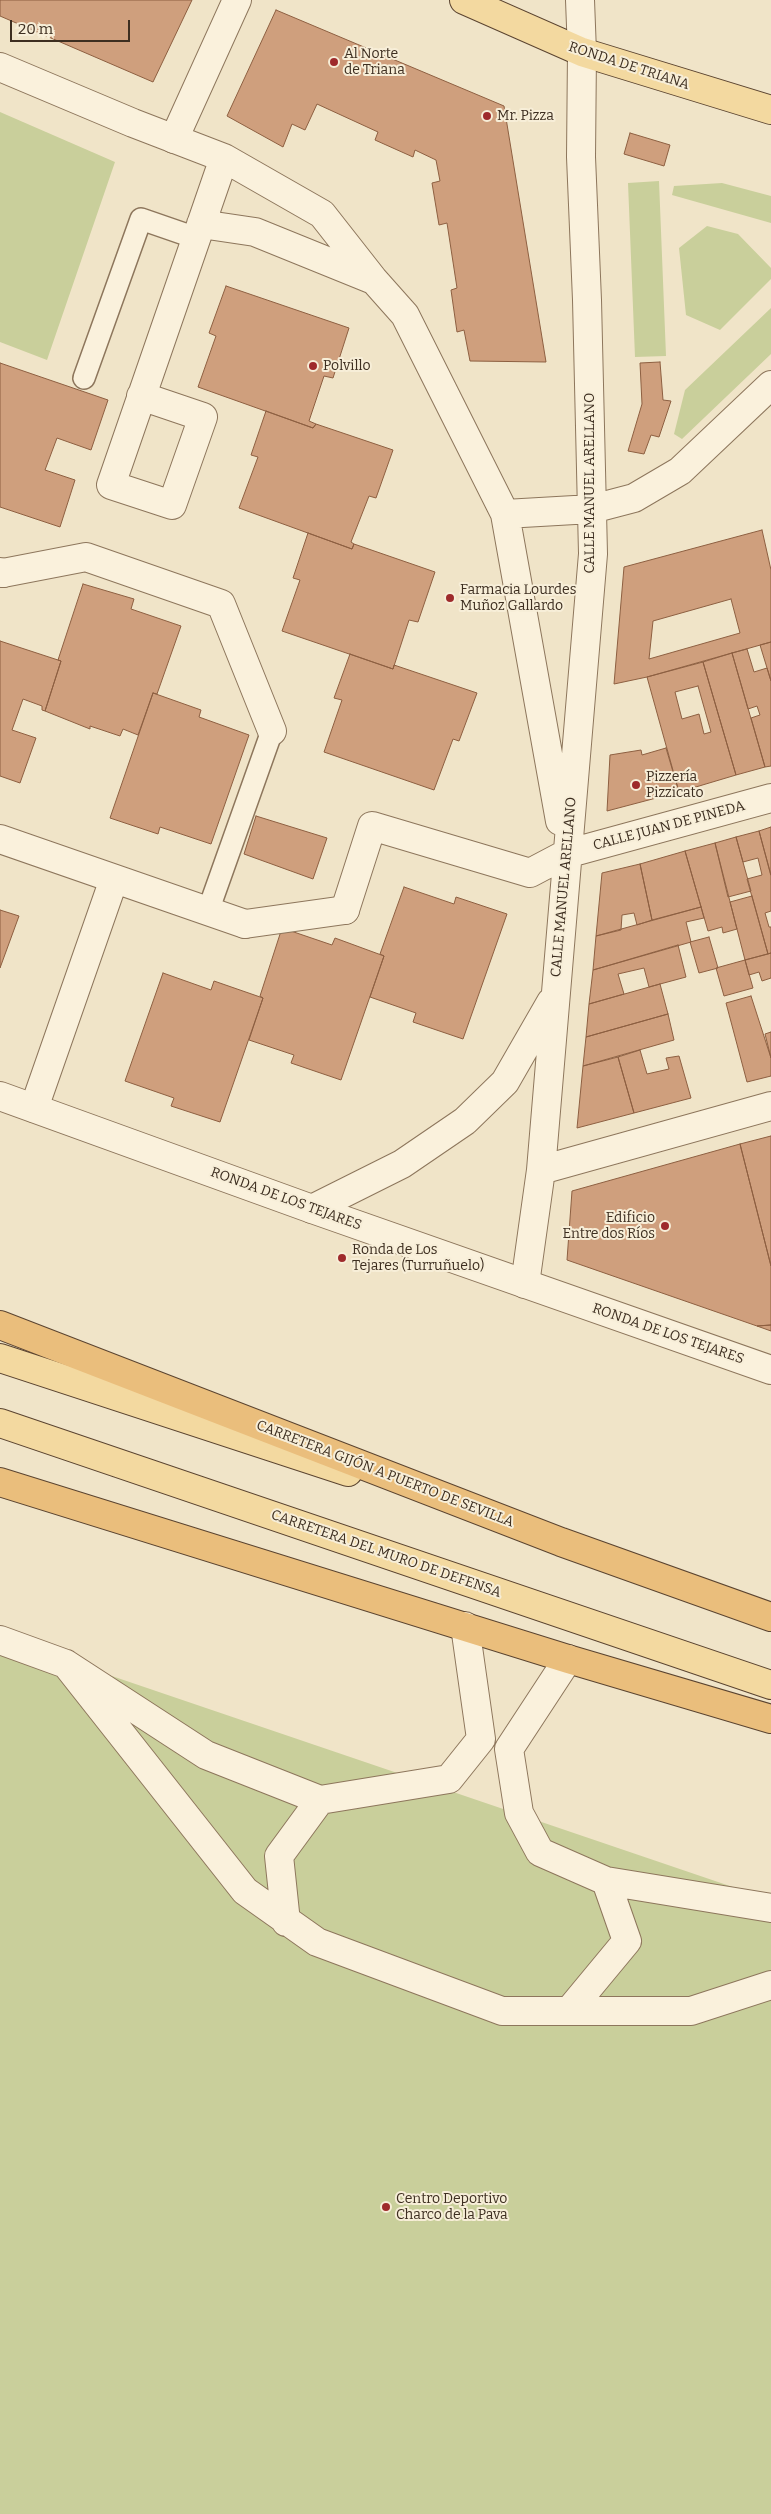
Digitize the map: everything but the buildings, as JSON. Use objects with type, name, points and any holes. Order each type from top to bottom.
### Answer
[{"type":"highway","name":"CARRETERA GIJÓN A PUERTO DE SEVILLA","points":[[0,1325],[561,1542],[771,1617]]},
{"type":"highway","points":[[0,1482],[568,1659],[771,1719]]},
{"type":"main road","name":"RONDA DE TRIANA","points":[[464,0],[582,52],[771,110]]},
{"type":"main road","points":[[0,1358],[561,1542]]},
{"type":"main road","name":"CARRETERA DEL MURO DE DEFENSA","points":[[0,1424],[771,1685]]},
{"type":"street","points":[[174,139],[237,0]]},
{"type":"street","name":"CALLE MANUEL ARELLANO","points":[[525,1284],[541,1170],[566,854],[593,554],[588,300],[581,157],[582,52],[580,0]]},
{"type":"street","points":[[0,67],[224,158],[322,214],[373,279],[405,315],[505,514],[566,854]]},
{"type":"street","points":[[141,396],[224,158]]},
{"type":"street","points":[[198,231],[256,232],[373,279]]},
{"type":"street","points":[[505,514],[592,509],[634,498],[680,471],[771,384]]},
{"type":"street","points":[[1,573],[86,557],[221,604],[272,731]]},
{"type":"street","name":"CALLE JUAN DE PINEDA","points":[[208,911],[245,924],[345,910],[372,826],[530,874],[566,854],[771,798]]},
{"type":"street","points":[[0,839],[208,911]]},
{"type":"street","points":[[34,1108],[114,879]]},
{"type":"street","name":"CALLE MANUEL ARELLANO","points":[[312,1209],[402,1164],[466,1121],[505,1082],[555,994]]},
{"type":"street","name":"RONDA DE LOS TEJARES","points":[[0,1096],[312,1209],[771,1370]]},
{"type":"street","points":[[541,1170],[771,1106]]},
{"type":"street","points":[[0,1640],[66,1664],[206,1755],[320,1800],[449,1779],[481,1739],[465,1626]]},
{"type":"street","points":[[568,1659],[509,1749],[519,1813],[540,1852],[606,1881],[771,1908]]},
{"type":"street","points":[[66,1664],[245,1891],[286,1922],[317,1942],[502,2011],[691,2012],[771,1985]]},
{"type":"street","points":[[286,1922],[279,1856],[320,1800]]},
{"type":"street","points":[[569,2011],[628,1941],[606,1881]]},
{"type":"lane","points":[[84,378],[141,220],[198,231]]},
{"type":"lane","points":[[208,911],[272,731]]},
{"type":"green space","points":[[0,112],[115,162],[47,360],[0,342]]},
{"type":"green space","points":[[659,181],[666,356],[635,357],[628,183]]},
{"type":"green space","points":[[722,183],[771,196],[771,223],[672,195],[674,186]]},
{"type":"green space","points":[[707,226],[738,234],[771,268],[771,279],[720,330],[686,315],[679,248]]},
{"type":"green space","points":[[771,308],[771,354],[682,439],[674,434],[685,390]]},
{"type":"green space","name":"Centro Deportivo Charco de la Pava","points":[[0,1638],[771,1900],[771,2514],[0,2514]]},
{"type":"place","name":"Al Norte de Triana","points":[[334,62]]},
{"type":"place","name":"Mr. Pizza","points":[[487,116]]},
{"type":"place","name":"Polvillo","points":[[313,366]]},
{"type":"place","name":"Farmacia Lourdes Muñoz Gallardo","points":[[450,598]]},
{"type":"place","name":"Pizzería Pizzicato","points":[[636,785]]},
{"type":"place","name":"Edificio Entre dos Ríos","points":[[665,1226]]},
{"type":"place","name":"Ronda de Los Tejares (Turruñuelo)","points":[[342,1258]]},
{"type":"place","name":"Centro Deportivo Charco de la Pava","points":[[386,2207]]}]
